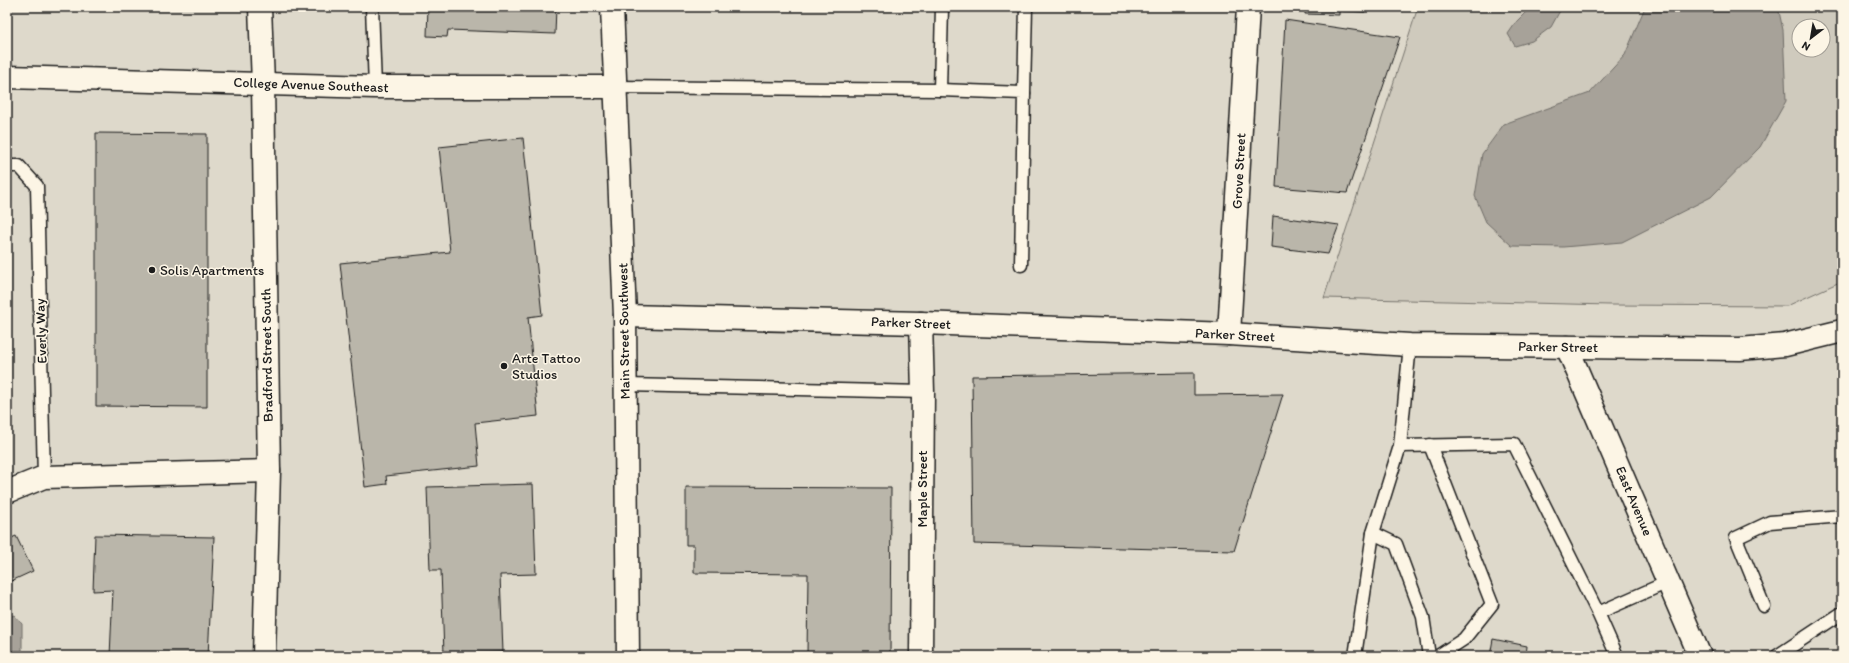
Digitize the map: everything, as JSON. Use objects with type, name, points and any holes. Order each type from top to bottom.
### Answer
[{"type":"street","name":"Bradford Street South","points":[[260,7],[263,84],[269,471],[264,656]]},
{"type":"street","name":"Main Street Southwest","points":[[612,7],[625,316],[628,656]]},
{"type":"street","name":"Grove Street","points":[[1229,334],[1248,7]]},
{"type":"street","name":"College Avenue Southeast","points":[[7,77],[375,87],[616,87]]},
{"type":"street","name":"Parker Street","points":[[625,316],[921,323],[1229,334],[1410,345],[1567,347],[1740,349],[1785,345],[1842,331]]},
{"type":"street","name":"Maple Street","points":[[921,323],[923,392],[921,656]]},
{"type":"street","name":"East Avenue","points":[[1567,347],[1700,656]]},
{"type":"street","points":[[7,492],[44,476],[269,471]]},
{"type":"lane","points":[[372,7],[375,87]]},
{"type":"lane","points":[[940,90],[942,7]]},
{"type":"lane","points":[[1021,265],[1026,7]]},
{"type":"lane","points":[[616,87],[940,90],[1024,93]]},
{"type":"lane","name":"Everly Way","points":[[7,166],[19,166],[37,186],[44,476]]},
{"type":"lane","points":[[1355,656],[1373,533],[1400,446],[1410,345]]},
{"type":"lane","points":[[626,385],[923,392]]},
{"type":"lane","points":[[1400,446],[1514,444],[1598,613],[1617,656]]},
{"type":"lane","points":[[1430,445],[1492,604],[1464,639],[1438,656]]},
{"type":"lane","points":[[1764,606],[1736,538],[1770,522],[1842,516]]},
{"type":"lane","points":[[1373,533],[1396,544],[1424,617],[1429,656]]},
{"type":"lane","points":[[1598,613],[1668,582]]},
{"type":"lane","points":[[1777,656],[1842,613]]},
{"type":"shaded area","points":[[7,7],[1840,7],[1842,9],[1842,656],[7,656]]},
{"type":"shaded area","points":[[1418,7],[1840,7],[1842,9],[1842,281],[1787,306],[1610,305],[1324,298]]},
{"type":"shaded area","points":[[1531,7],[1562,7],[1551,27],[1532,41],[1515,46],[1508,34],[1517,21]]},
{"type":"shaded area","points":[[1645,7],[1778,7],[1783,30],[1786,101],[1760,147],[1711,197],[1622,242],[1563,247],[1512,246],[1486,222],[1475,196],[1482,154],[1504,124],[1590,93],[1625,55]]},
{"type":"shaded area","points":[[14,615],[22,624],[22,656],[7,656],[7,618]]},
{"type":"building","points":[[428,7],[556,7],[555,34],[448,30],[447,37],[427,36]]},
{"type":"building","points":[[1305,7],[1339,7],[1339,15],[1305,14]]},
{"type":"building","points":[[1343,7],[1365,7],[1365,12],[1343,11]]},
{"type":"building","points":[[1285,20],[1400,37],[1347,193],[1276,187]]},
{"type":"building","name":"Solis Apartments","points":[[96,133],[207,134],[207,407],[96,406]]},
{"type":"building","points":[[523,138],[542,315],[528,317],[538,416],[475,423],[479,466],[386,476],[387,484],[365,487],[340,263],[450,252],[439,147]]},
{"type":"building","points":[[1273,216],[1339,225],[1328,254],[1271,247]]},
{"type":"building","points":[[1194,373],[1194,395],[1283,394],[1234,551],[974,544],[972,376]]},
{"type":"building","points":[[533,484],[536,574],[500,575],[503,652],[444,654],[441,570],[430,570],[427,487]]},
{"type":"building","points":[[686,487],[891,488],[890,656],[807,656],[808,574],[694,573],[694,545],[686,545]]},
{"type":"building","points":[[95,535],[214,537],[208,656],[110,656],[113,590],[93,591]]},
{"type":"building","points":[[16,536],[33,571],[7,583],[7,540]]},
{"type":"building","points":[[1493,639],[1527,646],[1526,656],[1490,656]]},
{"type":"place","name":"Solis Apartments","points":[[152,270]]},
{"type":"place","name":"Arte Tattoo Studios","points":[[504,366]]}]
